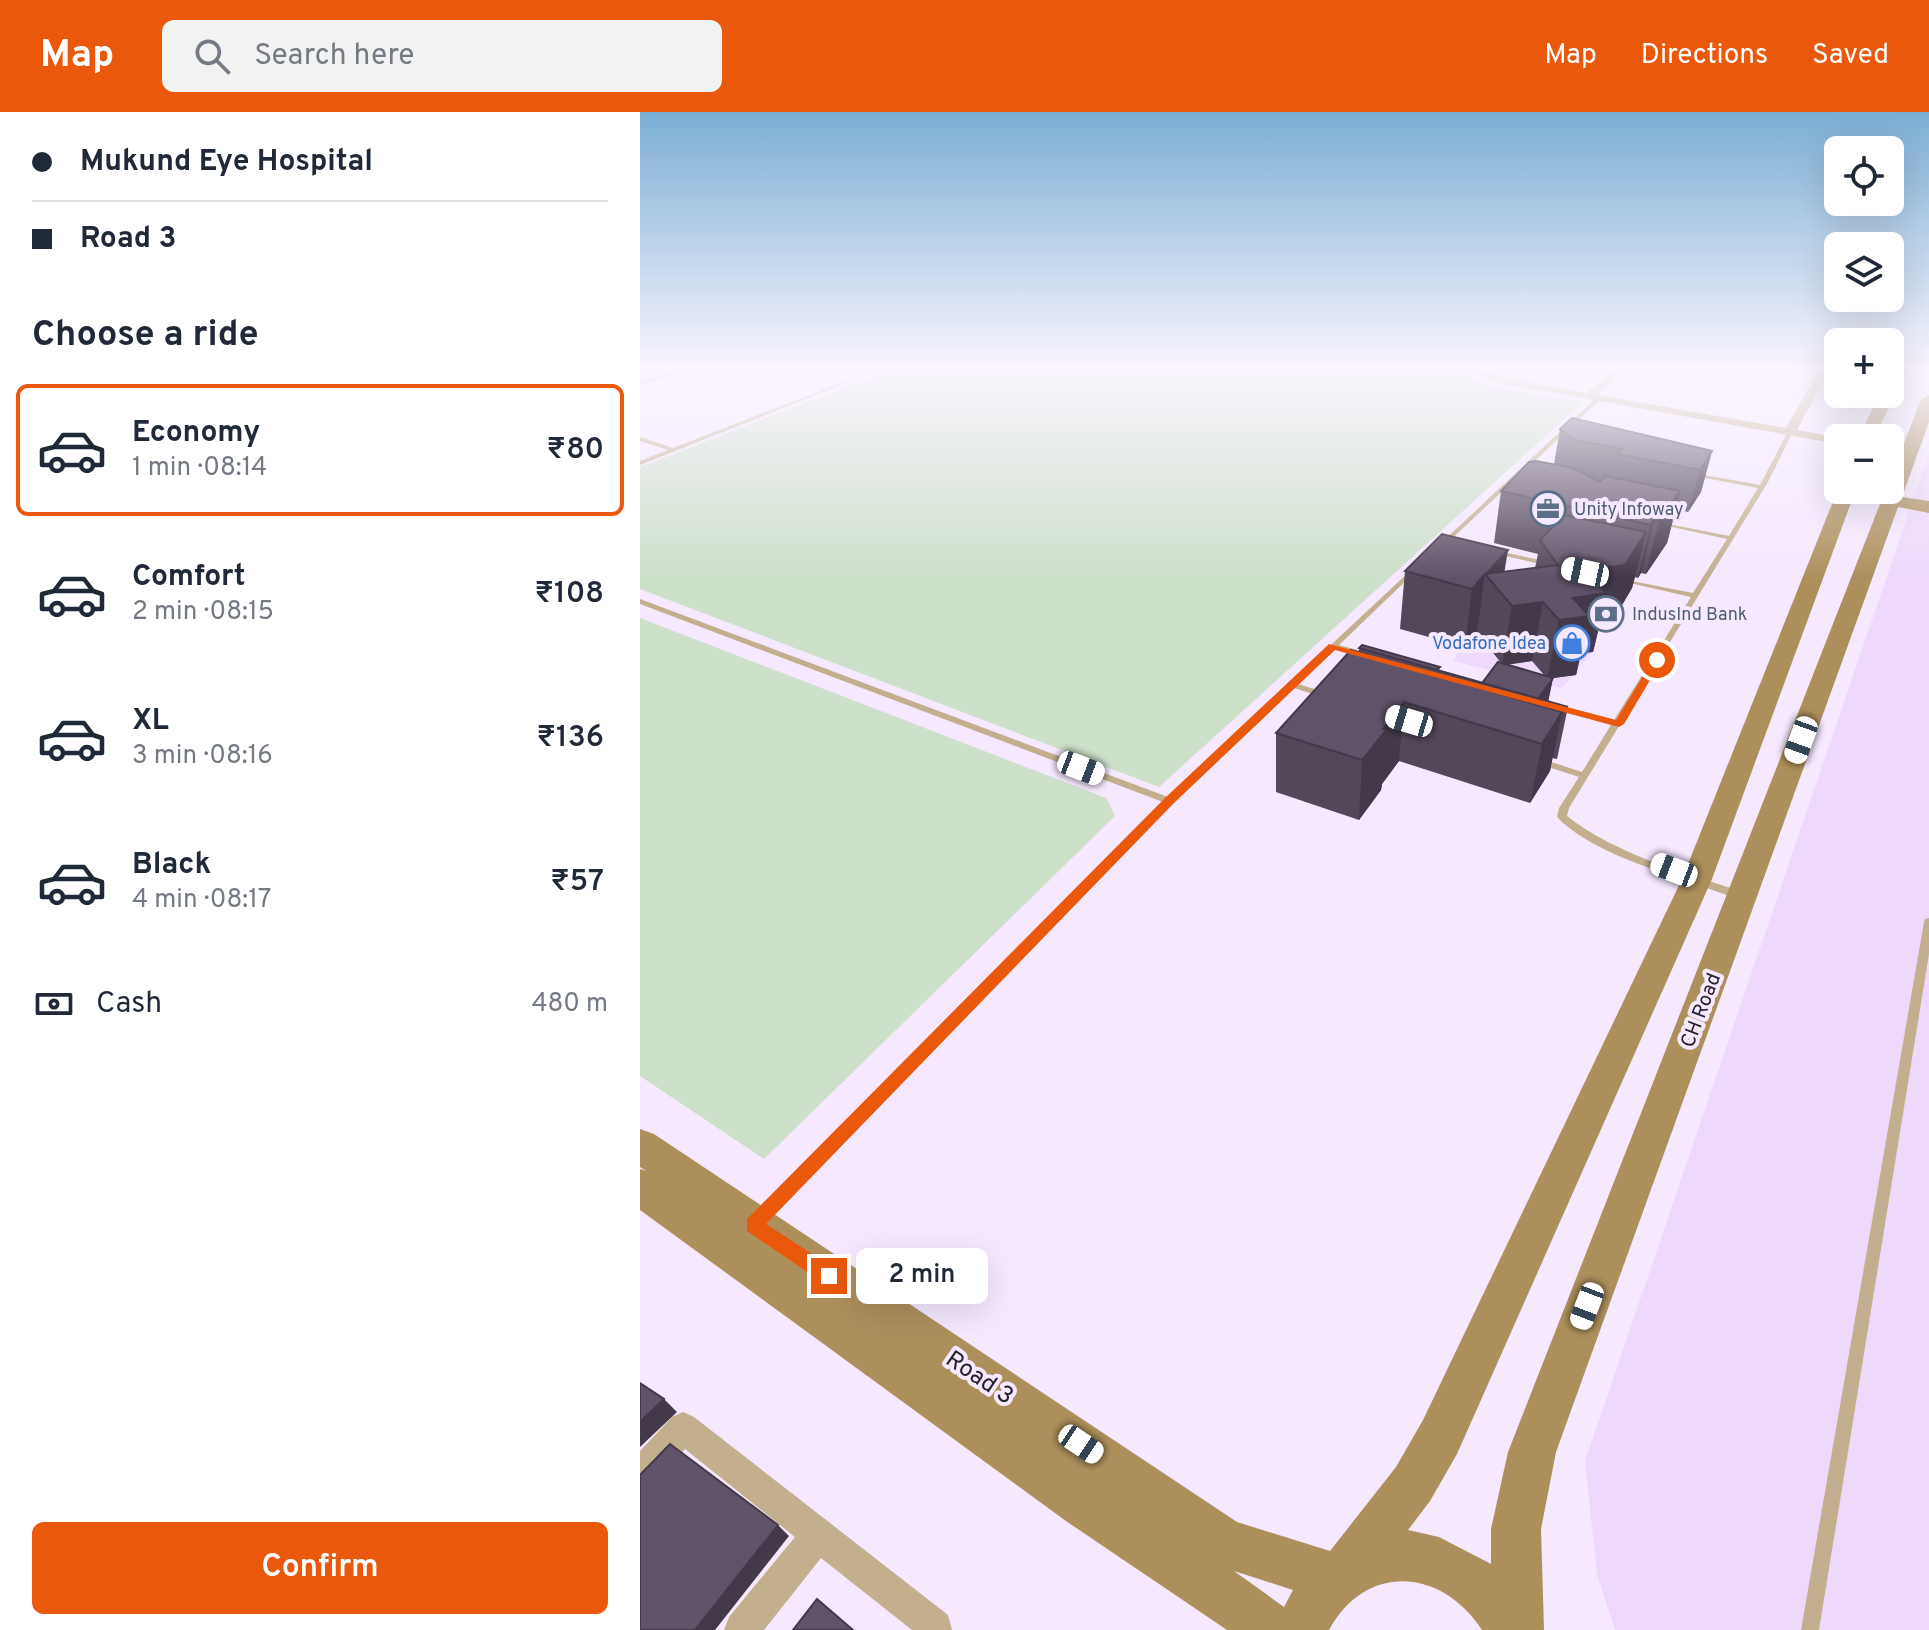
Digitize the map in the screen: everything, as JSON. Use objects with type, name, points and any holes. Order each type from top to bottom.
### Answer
[{"type":"street","points":[[1300,1630],[1310,1607],[1413,1484],[1440,1437],[1697,879],[1838,504]]},
{"type":"street","name":"CH Road","points":[[1514,1630],[1516,1529],[1532,1452],[1743,897],[1888,504]]},
{"type":"street","points":[[1891,504],[1929,516]]},
{"type":"street","points":[[1898,504],[1929,507]]},
{"type":"street","name":"Road 3","points":[[640,1146],[1224,1543],[1341,1573]]},
{"type":"street","name":"Road 3","points":[[640,1187],[1083,1504],[1205,1582],[1271,1630]]},
{"type":"street","points":[[640,1474],[683,1428],[817,1537],[936,1627]]},
{"type":"street","points":[[742,1630],[817,1537]]},
{"type":"street","name":"CH Road","points":[[1341,1573],[1383,1555],[1421,1556],[1458,1571],[1491,1599],[1514,1630]]},
{"type":"lane","points":[[640,463],[707,437]]},
{"type":"lane","points":[[1434,552],[1556,437]]},
{"type":"lane","points":[[1743,897],[1574,828],[1562,817],[1564,808],[1619,724],[1762,487],[1788,437]]},
{"type":"lane","points":[[640,439],[673,450]]},
{"type":"lane","points":[[1547,446],[1563,449]]},
{"type":"lane","points":[[1685,473],[1762,487]]},
{"type":"lane","points":[[1501,489],[1516,493]]},
{"type":"lane","points":[[1655,522],[1731,538]]},
{"type":"lane","points":[[1445,542],[1460,545]]},
{"type":"lane","points":[[1489,551],[1563,567]]},
{"type":"lane","points":[[753,1225],[1169,801],[1423,563]]},
{"type":"lane","points":[[1608,577],[1696,596]]},
{"type":"lane","points":[[640,601],[1169,801]]},
{"type":"lane","points":[[1333,646],[1378,658]]},
{"type":"lane","points":[[1292,685],[1336,699]]},
{"type":"lane","points":[[1544,703],[1619,724]]},
{"type":"lane","points":[[1526,758],[1585,776]]},
{"type":"lane","points":[[1810,1630],[1929,922]]},
{"type":"shaded area","points":[[1929,453],[1929,1630],[1615,1630],[1597,1574],[1585,1461]]},
{"type":"shaded area","points":[[1485,624],[1593,651],[1562,688],[1453,661],[1469,636]]},
{"type":"green space","points":[[718,437],[1545,437],[1159,787],[640,589],[640,467]]},
{"type":"green space","points":[[640,618],[1106,798],[1115,816],[764,1159],[640,1076]]},
{"type":"building","points":[[1569,437],[1652,437],[1712,451],[1700,470],[1618,454],[1622,449]]},
{"type":"building","points":[[1529,462],[1573,468],[1600,482],[1605,476],[1680,491],[1659,521],[1654,520],[1651,525],[1501,491]]},
{"type":"building","points":[[1564,515],[1646,532],[1625,565],[1583,570],[1606,593],[1573,598],[1589,616],[1559,620],[1543,602],[1512,606],[1485,574],[1472,589],[1405,571],[1442,534],[1508,550],[1486,574],[1558,565],[1540,540]]},
{"type":"building","points":[[1362,645],[1440,667],[1437,670],[1440,671],[1359,648]]},
{"type":"building","points":[[1351,650],[1562,712],[1542,744],[1404,702],[1362,760],[1276,733]]},
{"type":"building","points":[[1498,662],[1553,678],[1538,699],[1482,683]]},
{"type":"building","points":[[640,1383],[664,1399],[640,1422]]},
{"type":"building","points":[[670,1444],[778,1525],[695,1630],[640,1630],[640,1475]]},
{"type":"building","points":[[817,1599],[853,1630],[793,1630]]},
{"type":"place","name":"Unity Infoway","points":[[1548,509]]},
{"type":"place","name":"IndusInd Bank","points":[[1606,614]]},
{"type":"place","name":"Vodafone Idea","points":[[1572,643]]},
{"type":"route","points":[[829,1276],[753,1225],[1169,801],[1333,646],[1619,724],[1657,660]]}]
